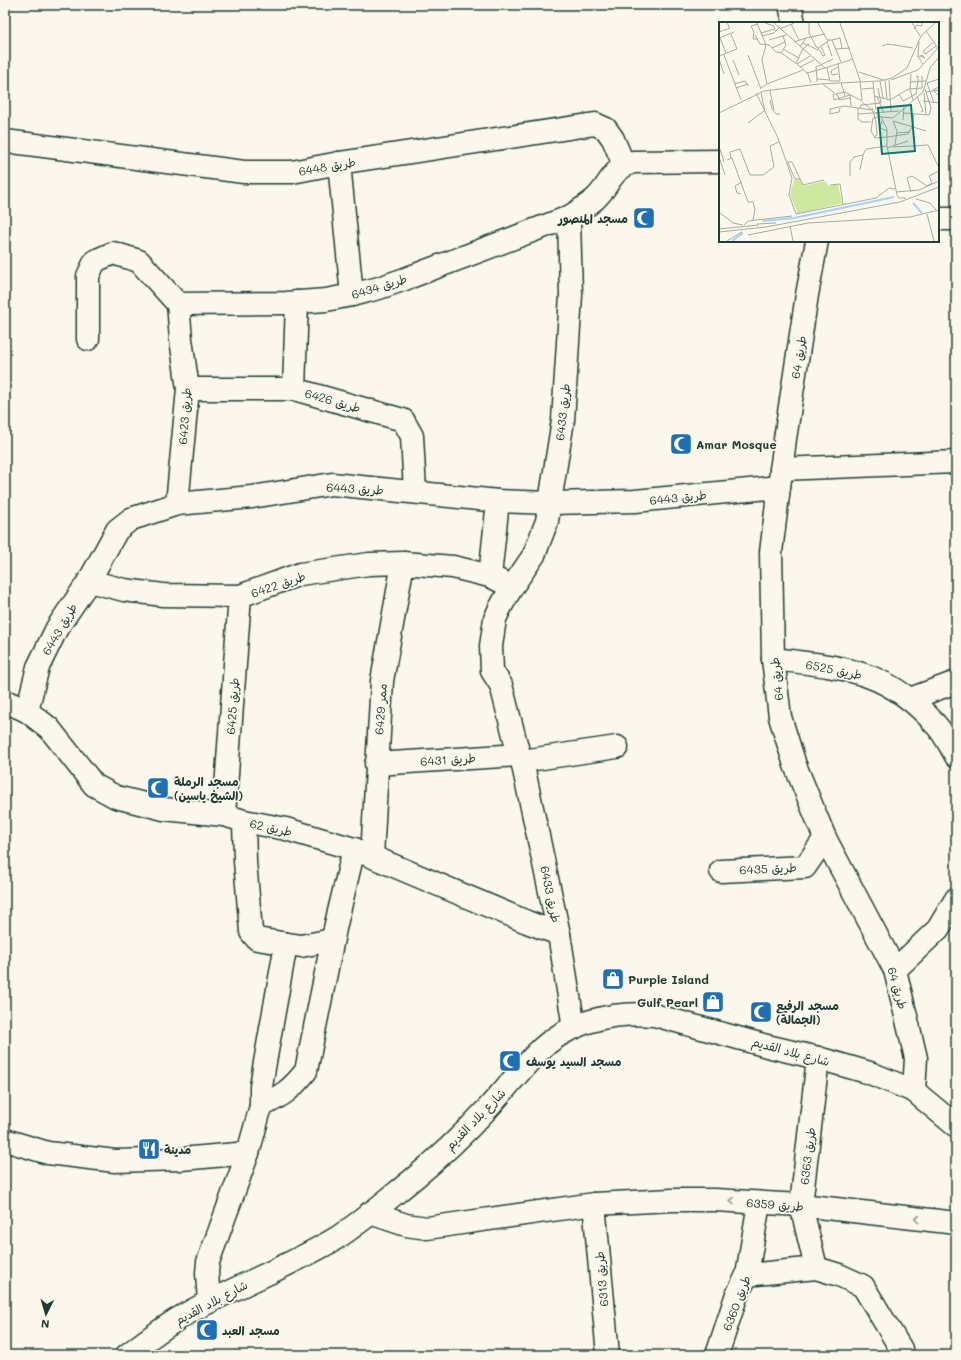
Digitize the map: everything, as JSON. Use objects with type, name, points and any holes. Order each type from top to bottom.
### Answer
[{"type":"street","points":[[790,5],[794,22]]},
{"type":"street","name":"طريق 6448","points":[[5,141],[244,172],[292,172],[339,163],[595,124],[606,129],[613,139],[624,165]]},
{"type":"street","points":[[569,217],[596,198],[613,174],[624,165],[633,162],[719,161]]},
{"type":"street","points":[[339,163],[352,295]]},
{"type":"street","name":"طريق 6434","points":[[178,304],[297,302],[326,300],[352,295],[392,284],[569,217]]},
{"type":"street","name":"طريق 6433","points":[[569,217],[572,295],[562,420],[548,521],[534,555],[512,587],[495,619],[491,646],[492,671],[501,685],[521,758],[559,934],[574,1028]]},
{"type":"street","points":[[939,219],[956,219]]},
{"type":"street","name":"طريق 64","points":[[818,242],[807,295],[770,552],[773,659],[780,716],[795,765],[825,838],[895,970],[916,1058],[914,1091]]},
{"type":"street","points":[[88,339],[88,276],[95,261],[113,253],[139,261],[178,304]]},
{"type":"street","points":[[294,389],[297,302]]},
{"type":"street","name":"طريق 6423","points":[[177,504],[188,389],[178,304]]},
{"type":"street","name":"طريق 6426","points":[[188,389],[294,389],[403,420],[412,436],[415,492]]},
{"type":"street","name":"طريق 6443","points":[[27,712],[38,667],[57,628],[89,581],[117,530],[131,519],[177,504],[252,497],[332,484],[498,501],[551,503],[636,502],[780,478],[956,462]]},
{"type":"street","points":[[490,576],[498,501]]},
{"type":"street","name":"طريق 6422","points":[[89,581],[124,590],[163,595],[240,596],[300,574],[369,564],[403,564],[453,568],[490,576],[512,587]]},
{"type":"street","name":"ممر 6429","points":[[261,1106],[281,1096],[295,1085],[306,1071],[332,940],[363,852],[376,764],[382,681],[403,564]]},
{"type":"street","name":"طريق 6425","points":[[240,596],[234,818],[245,861],[251,932],[257,939],[301,946],[332,940]]},
{"type":"street","name":"طريق 6525","points":[[773,659],[832,666],[860,672],[886,683],[910,699],[937,725],[956,756]]},
{"type":"street","points":[[910,699],[956,682]]},
{"type":"street","name":"طريق 62","points":[[5,701],[27,712],[49,728],[94,785],[116,797],[164,809],[234,818],[286,829],[363,852],[527,922],[559,934]]},
{"type":"street","points":[[521,758],[617,746]]},
{"type":"street","name":"طريق 6431","points":[[376,764],[521,758]]},
{"type":"street","name":"طريق 6435","points":[[721,871],[805,867],[825,838]]},
{"type":"street","points":[[895,970],[938,929],[956,899]]},
{"type":"street","points":[[209,1302],[207,1273],[208,1262],[248,1153],[261,1106],[261,1087],[286,944]]},
{"type":"street","name":"شارع بلاد القديم","points":[[127,1355],[175,1320],[316,1249],[335,1238],[370,1213],[413,1179],[446,1150],[488,1108],[537,1053],[561,1035],[589,1021],[605,1017],[638,1013],[654,1015],[767,1046],[818,1058],[870,1073],[914,1091],[956,1126]]},
{"type":"street","name":"طريق 6363","points":[[816,1268],[801,1205],[818,1058]]},
{"type":"street","points":[[5,1140],[48,1153],[115,1162],[181,1159],[248,1153]]},
{"type":"street","name":"طريق 6359","points":[[370,1213],[406,1225],[432,1228],[594,1204],[672,1200],[801,1205],[956,1223]]},
{"type":"street","name":"طريق 6360","points":[[717,1355],[736,1297],[747,1275],[759,1203]]},
{"type":"street","name":"طريق 6313","points":[[594,1204],[608,1355]]},
{"type":"street","points":[[747,1275],[816,1268],[839,1275],[863,1286],[901,1349],[902,1355]]},
{"type":"place","name":"مسجد المنصور","points":[[644,218]]},
{"type":"place","name":"Amar Mosque","points":[[681,444]]},
{"type":"place","name":"مسجد الرملة (الشيخ ياسين)","points":[[158,788]]},
{"type":"place","name":"Purple Island","points":[[613,979]]},
{"type":"place","name":"Gulf Pearl","points":[[713,1002]]},
{"type":"place","name":"مسجد الرفيع (الجمالة)","points":[[761,1012]]},
{"type":"place","name":"مسجد السيد يوسف","points":[[510,1061]]},
{"type":"place","name":"مدينة","points":[[149,1149]]},
{"type":"place","name":"مسجد العبد","points":[[207,1330]]}]
